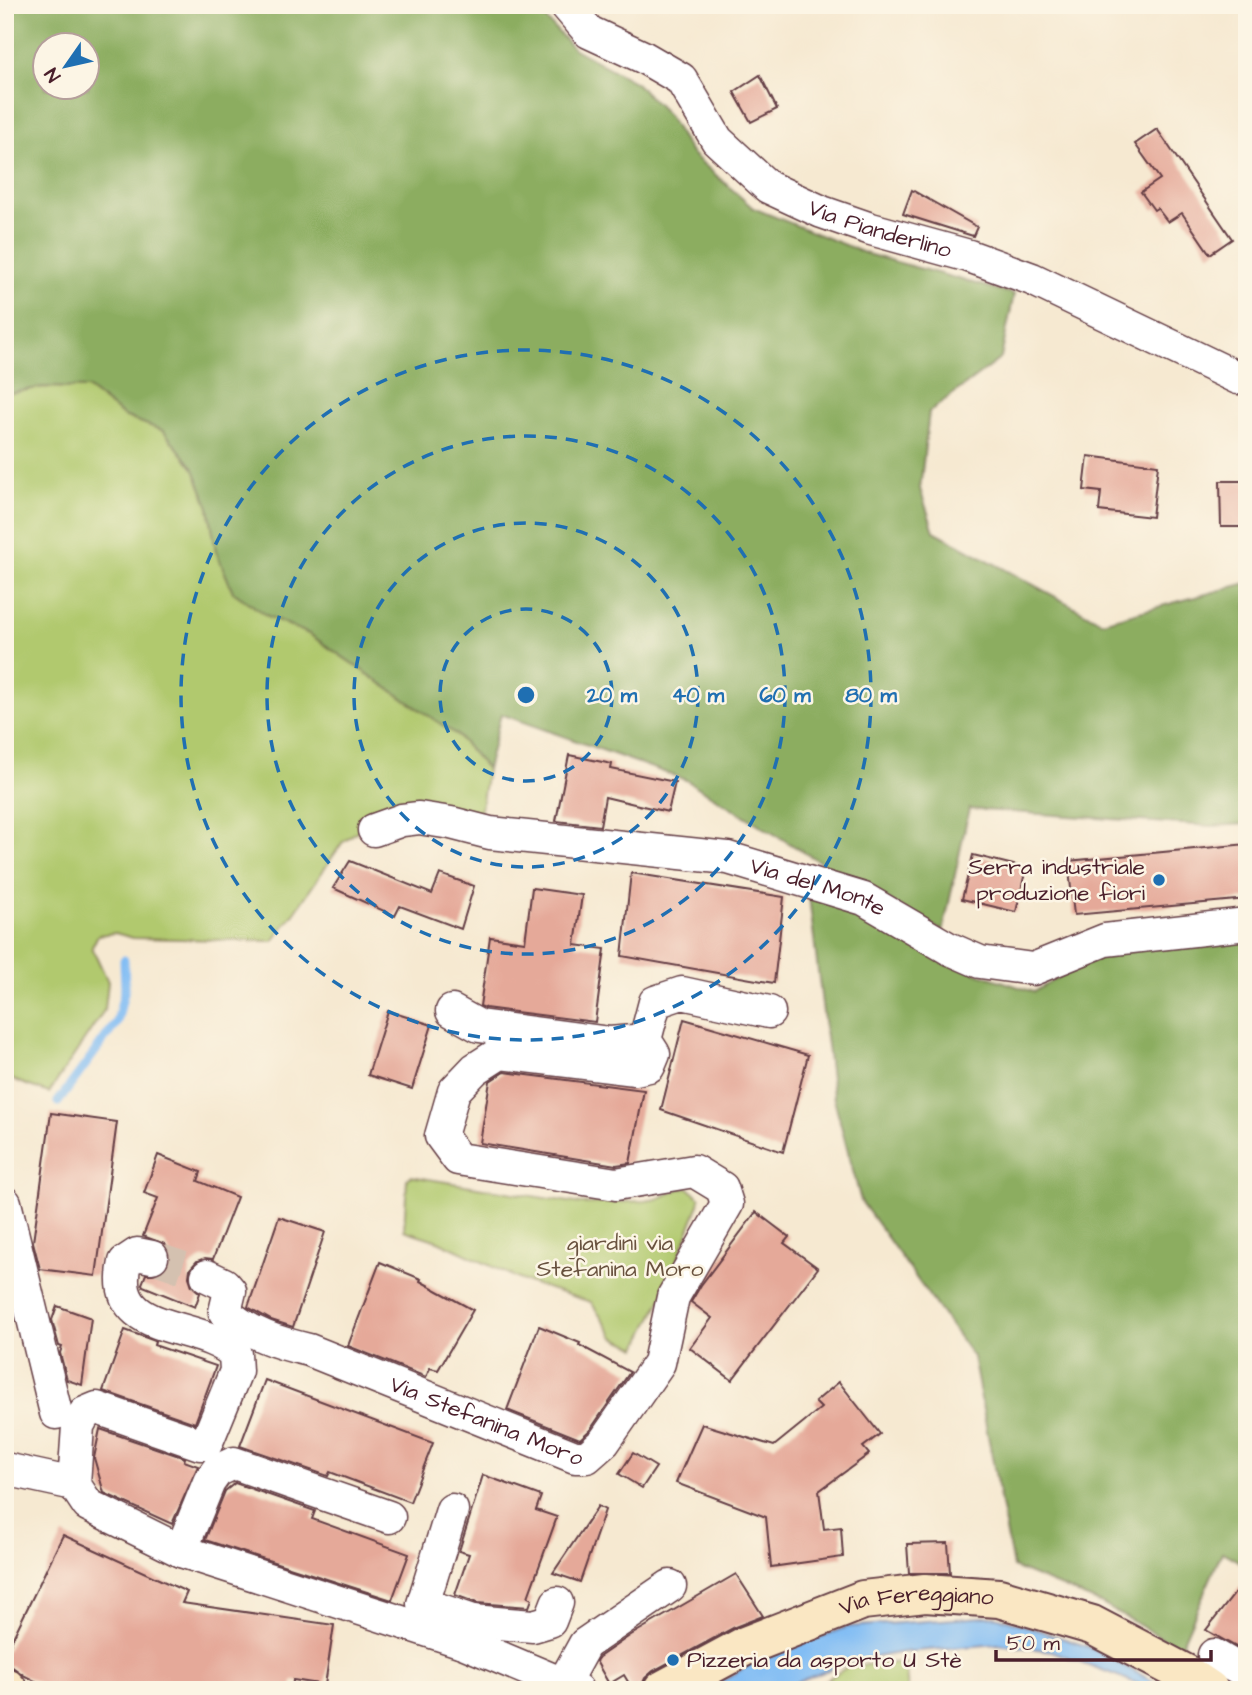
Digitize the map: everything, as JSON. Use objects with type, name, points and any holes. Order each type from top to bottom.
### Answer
[{"type":"street","name":"Via Pianderlino","points":[[566,5],[589,32],[643,57],[681,79],[717,140],[768,187],[822,212],[1032,279],[1238,378],[1247,379]]},
{"type":"street","name":"Via del Monte","points":[[374,830],[402,820],[419,818],[490,833],[728,858],[864,899],[948,948],[980,962],[1033,969],[1105,940],[1247,924]]},
{"type":"street","name":"Via Stefanina Moro","points":[[207,1276],[224,1284],[230,1291],[225,1312],[241,1327],[309,1350],[575,1457],[587,1457],[604,1442],[659,1363],[673,1297],[727,1204],[722,1188],[694,1171],[616,1184],[458,1159],[441,1136],[454,1091],[475,1069],[500,1053],[635,1069],[649,1066],[654,1054],[645,1040],[656,1002],[682,993],[769,1012]]},
{"type":"street","points":[[452,1011],[479,1026],[610,1043],[645,1040]]},
{"type":"street","points":[[5,1203],[56,1413]]},
{"type":"street","points":[[152,1257],[137,1254],[125,1262],[121,1280],[127,1299],[142,1318],[224,1343],[235,1354],[236,1371],[206,1444],[97,1408],[85,1413],[78,1426],[74,1483],[88,1505],[181,1551],[468,1631],[533,1626],[550,1621],[557,1603]]},
{"type":"street","points":[[181,1551],[208,1482],[216,1471],[234,1463],[389,1517]]},
{"type":"street","points":[[5,1469],[74,1483]]},
{"type":"street","points":[[452,1510],[423,1604],[570,1687],[585,1644],[670,1586]]},
{"type":"street","name":"Via Fereggiano","points":[[663,1690],[745,1646],[863,1600],[925,1593],[999,1598],[1092,1625],[1184,1673],[1211,1672]]},
{"type":"street","points":[[1211,1672],[1247,1674]]},
{"type":"green space","points":[[5,5],[533,5],[573,48],[636,83],[667,114],[691,153],[753,208],[867,254],[1014,294],[1001,358],[929,412],[920,489],[934,531],[1102,622],[1247,583],[1247,824],[1211,826],[969,809],[943,931],[815,859],[686,780],[501,714],[487,769],[457,735],[309,634],[268,616],[233,592],[216,551],[209,507],[193,467],[164,431],[124,416],[87,388],[43,387],[5,394]]},
{"type":"green space","points":[[43,387],[87,388],[124,416],[164,431],[193,467],[209,507],[216,551],[268,616],[309,634],[457,735],[487,769],[479,821],[366,824],[342,843],[273,941],[133,938],[115,933],[98,935],[92,947],[108,982],[105,1009],[49,1093],[5,1077],[5,394]]},
{"type":"green space","points":[[809,897],[862,909],[977,973],[1034,992],[1109,947],[1247,937],[1247,1566],[1222,1552],[1180,1648],[1100,1603],[1013,1567],[973,1357],[861,1201],[833,1095]]},
{"type":"green space","name":"giardini via Stefanina Moro","points":[[410,1176],[581,1204],[645,1201],[689,1188],[700,1198],[665,1292],[637,1348],[614,1337],[591,1302],[521,1280],[438,1241],[404,1230],[407,1179]]},
{"type":"green space","points":[[905,1662],[908,1690],[810,1690],[849,1666]]},
{"type":"water","points":[[996,1616],[1089,1647],[1169,1690],[1146,1690],[1139,1684],[1052,1651],[998,1644],[904,1652],[849,1662],[777,1690],[708,1690],[749,1665],[846,1627]]},
{"type":"building","points":[[760,75],[777,109],[751,122],[734,92]]},
{"type":"building","points":[[1157,129],[1232,239],[1210,254],[1182,213],[1168,222],[1157,208],[1154,210],[1141,192],[1160,179],[1135,144]]},
{"type":"building","points":[[912,190],[977,227],[973,236],[903,214]]},
{"type":"building","points":[[1088,456],[1158,465],[1152,517],[1099,511],[1101,492],[1084,490]]},
{"type":"building","points":[[1220,481],[1247,481],[1247,527],[1221,527]]},
{"type":"building","points":[[569,755],[612,764],[611,769],[675,782],[668,812],[605,797],[600,826],[556,821]]},
{"type":"building","name":"Serra industriale produzione fiori","points":[[1247,844],[1247,899],[1074,915],[1068,861]]},
{"type":"building","points":[[973,855],[1026,868],[1016,912],[962,899]]},
{"type":"building","points":[[350,861],[432,894],[440,874],[474,886],[461,929],[400,906],[395,916],[333,888]]},
{"type":"building","points":[[631,873],[784,897],[774,983],[622,956]]},
{"type":"building","points":[[532,888],[582,895],[575,945],[605,949],[595,1022],[480,1006],[490,937],[525,942]]},
{"type":"building","points":[[388,1011],[432,1025],[412,1089],[368,1075]]},
{"type":"building","points":[[684,1019],[808,1055],[783,1152],[661,1110]]},
{"type":"building","points":[[504,1072],[644,1090],[630,1163],[616,1165],[480,1143],[490,1081]]},
{"type":"building","points":[[51,1113],[117,1122],[96,1276],[40,1269],[33,1242]]},
{"type":"building","points":[[158,1155],[201,1172],[198,1181],[237,1197],[213,1259],[197,1261],[190,1269],[192,1286],[200,1293],[195,1307],[142,1284],[146,1274],[158,1274],[166,1269],[170,1260],[165,1244],[143,1236],[158,1198],[144,1193]]},
{"type":"building","points":[[756,1212],[789,1237],[784,1243],[818,1268],[732,1380],[690,1348],[712,1318],[691,1302]]},
{"type":"building","points":[[279,1217],[325,1232],[293,1327],[271,1320],[248,1307]]},
{"type":"building","points":[[380,1262],[421,1279],[420,1281],[473,1310],[438,1370],[430,1368],[426,1377],[348,1346]]},
{"type":"building","points":[[57,1306],[91,1318],[82,1385],[67,1380],[60,1353],[62,1347],[59,1346],[52,1320]]},
{"type":"building","points":[[539,1326],[580,1343],[579,1345],[630,1372],[590,1430],[580,1439],[507,1410]]},
{"type":"building","points":[[125,1330],[155,1341],[154,1345],[216,1366],[195,1423],[103,1391]]},
{"type":"building","points":[[265,1380],[433,1443],[410,1502],[330,1472],[328,1476],[240,1446]]},
{"type":"building","points":[[839,1382],[880,1434],[863,1447],[869,1454],[819,1491],[824,1529],[841,1527],[843,1557],[771,1567],[766,1517],[676,1483],[702,1424],[774,1446],[821,1408],[815,1402]]},
{"type":"building","points":[[100,1429],[185,1458],[184,1461],[198,1466],[172,1524],[104,1493],[94,1458]]},
{"type":"building","points":[[633,1453],[656,1467],[642,1488],[619,1474]]},
{"type":"building","points":[[483,1475],[541,1496],[536,1510],[557,1517],[528,1597],[532,1599],[529,1607],[477,1603],[455,1595],[469,1554],[459,1551]]},
{"type":"building","points":[[235,1483],[315,1511],[312,1519],[409,1554],[392,1600],[205,1540],[225,1491]]},
{"type":"building","points":[[598,1506],[605,1510],[580,1582],[553,1573]]},
{"type":"building","points":[[63,1535],[187,1592],[182,1603],[334,1625],[325,1685],[293,1680],[292,1690],[53,1690],[11,1666],[5,1666],[5,1654]]},
{"type":"building","points":[[948,1543],[950,1573],[909,1573],[907,1544]]},
{"type":"building","points":[[736,1574],[763,1616],[735,1627],[653,1671],[635,1690],[624,1675],[609,1684],[596,1661],[599,1657],[631,1635]]},
{"type":"building","points":[[1247,1578],[1247,1653],[1206,1630]]},
{"type":"waterway","points":[[58,1102],[117,1022],[125,988],[124,960]]},
{"type":"tunnel","points":[[152,1257],[207,1276]]},
{"type":"place","name":"Serra industriale produzione fiori","points":[[1159,880]]},
{"type":"place","name":"Pizzeria da asporto U Stè","points":[[673,1660]]}]
